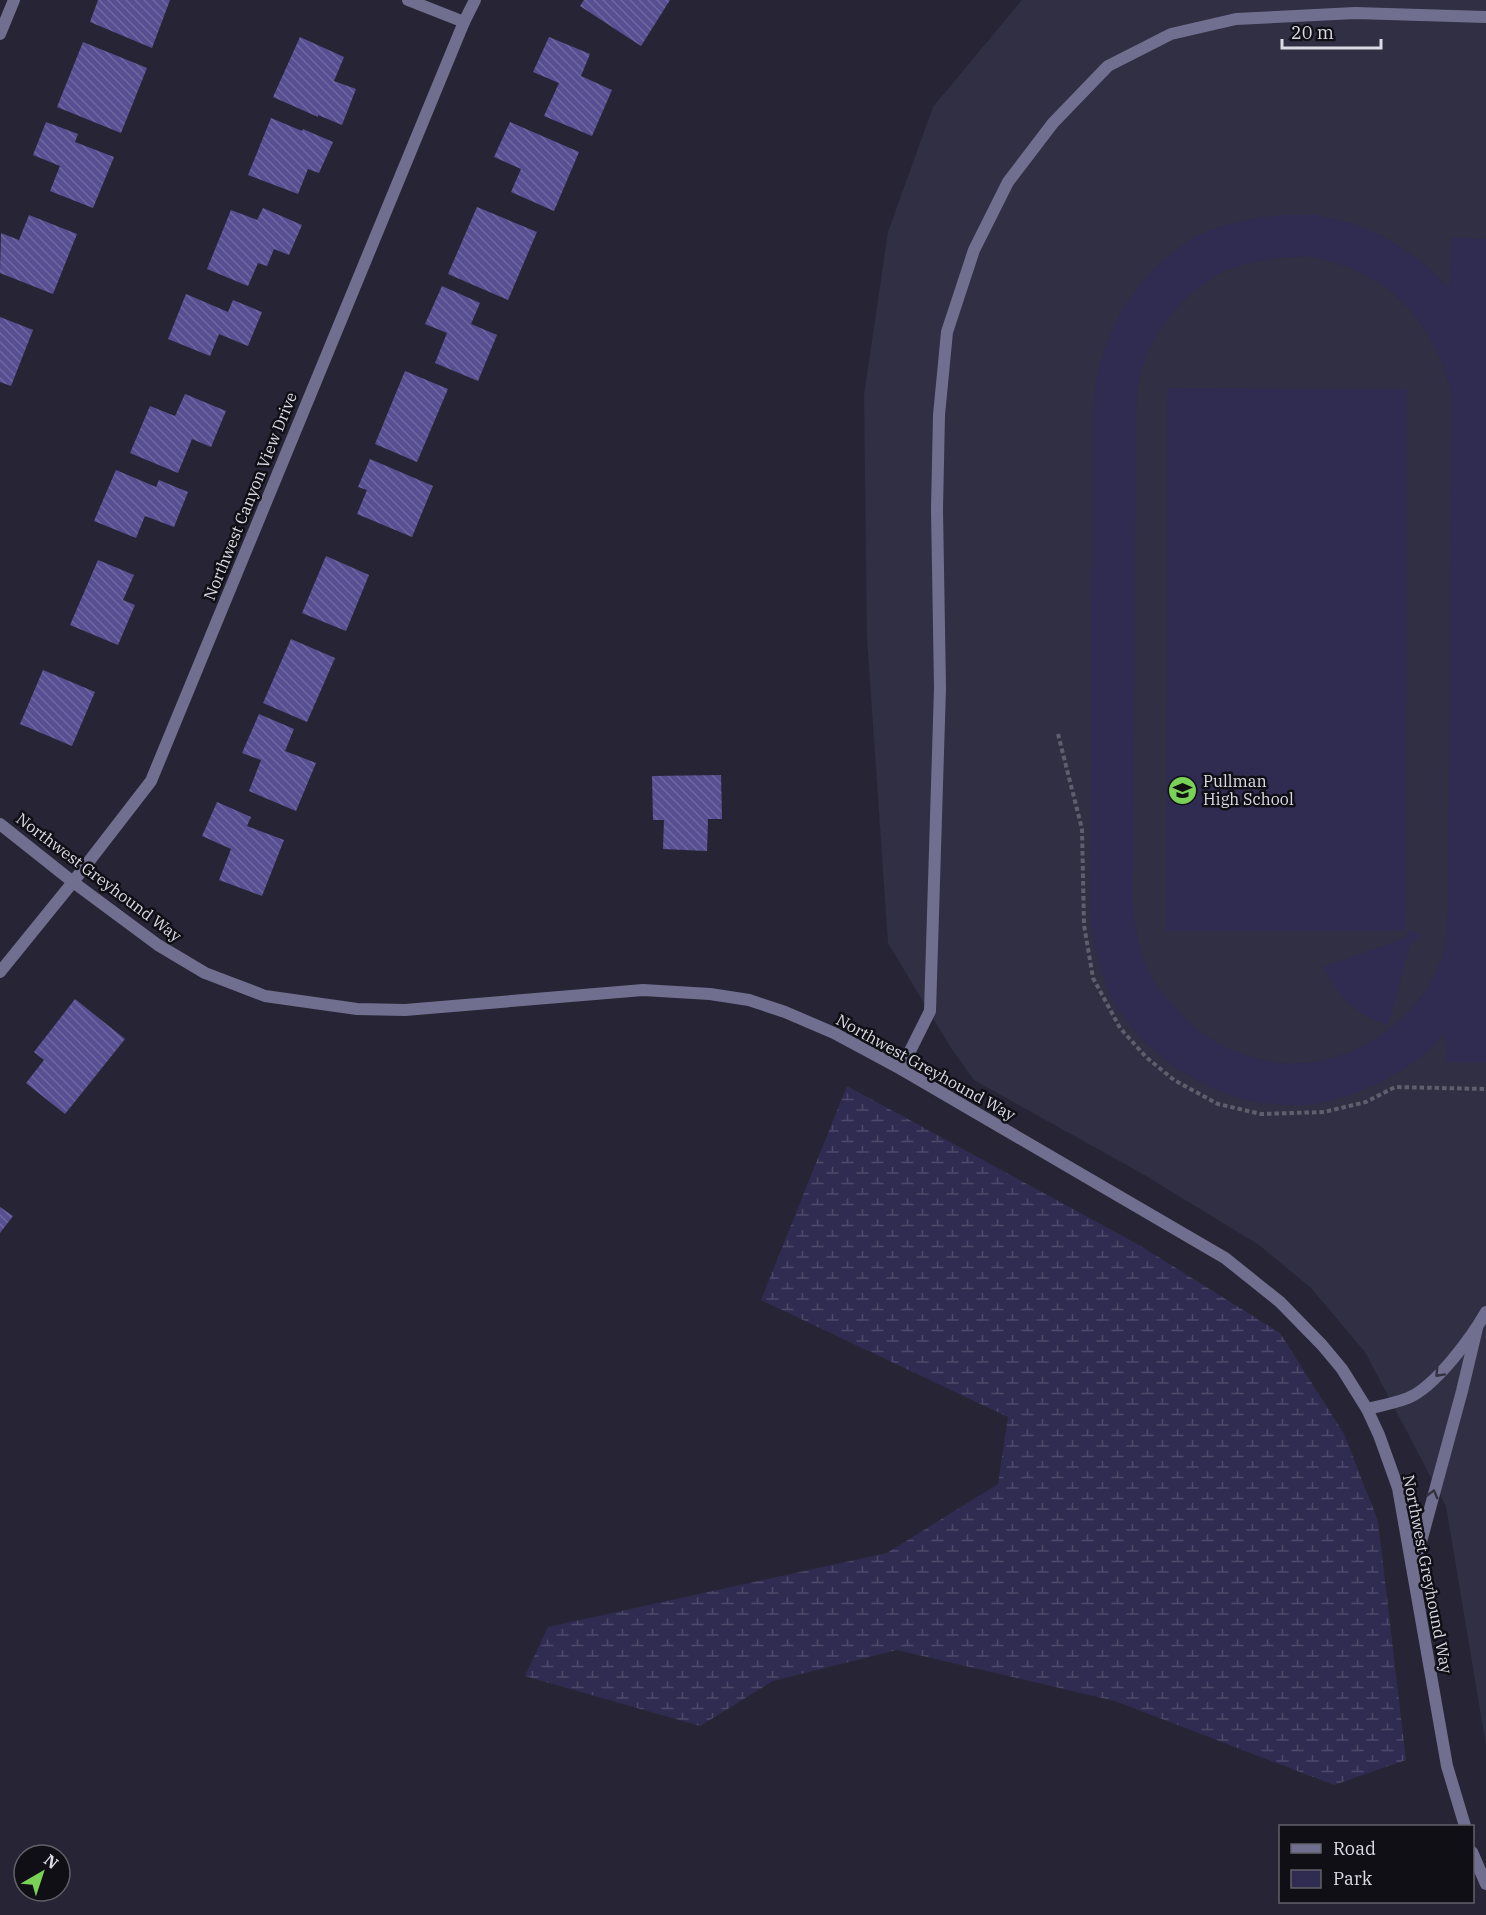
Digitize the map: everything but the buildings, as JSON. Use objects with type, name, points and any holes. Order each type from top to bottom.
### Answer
[{"type":"street","points":[[0,34],[14,0]]},
{"type":"street","points":[[408,0],[464,22]]},
{"type":"street","name":"Northwest Canyon View Drive","points":[[0,972],[151,781],[475,0]]},
{"type":"street","points":[[901,1069],[930,1011],[940,688],[938,426],[947,332],[974,250],[1008,182],[1053,123],[1108,66],[1171,34],[1236,19],[1355,13],[1486,17]]},
{"type":"street","name":"Northwest Greyhound Way","points":[[0,824],[158,945],[205,973],[266,996],[357,1009],[405,1010],[642,990],[710,994],[749,1000],[785,1012],[834,1034],[901,1069],[1225,1258],[1280,1302],[1322,1345],[1342,1369],[1367,1409],[1398,1488],[1447,1766],[1464,1825]]},
{"type":"street","points":[[1367,1409],[1409,1397],[1427,1386],[1477,1328],[1486,1312]]},
{"type":"street","points":[[1413,1571],[1477,1328]]},
{"type":"street","points":[[1474,1854],[1486,1884]]},
{"type":"path","points":[[1059,734],[1082,829],[1084,925],[1093,978],[1120,1028],[1146,1057],[1174,1080],[1218,1104],[1261,1114],[1324,1112],[1366,1102],[1395,1088],[1486,1089]]},
{"type":"shaded area","name":"Pullman High School","points":[[1022,0],[1486,0],[1486,1746],[1446,1506],[1365,1352],[1311,1288],[1259,1245],[1141,1173],[974,1080],[951,1048],[888,943],[867,637],[864,395],[888,232],[933,107]]},
{"type":"green space","points":[[1279,215],[1316,215],[1355,224],[1384,237],[1421,261],[1450,289],[1451,237],[1486,239],[1486,1062],[1447,1062],[1445,1033],[1423,1055],[1401,1071],[1376,1084],[1338,1099],[1296,1105],[1267,1103],[1239,1097],[1211,1087],[1185,1073],[1161,1056],[1122,1014],[1109,992],[1090,920],[1093,416],[1100,366],[1107,342],[1130,298],[1145,278],[1163,261],[1194,238],[1217,228]],"holes":[[[1307,256],[1360,272],[1381,285],[1417,318],[1442,363],[1451,390],[1447,926],[1442,957],[1432,980],[1418,1001],[1400,1020],[1357,1049],[1332,1058],[1307,1063],[1282,1063],[1267,1061],[1225,1047],[1189,1022],[1156,985],[1146,967],[1139,944],[1133,905],[1136,412],[1139,380],[1152,344],[1170,316],[1193,291],[1221,273],[1263,260]]]},
{"type":"green space","points":[[1167,388],[1407,389],[1406,931],[1166,931]]},
{"type":"green space","points":[[1409,930],[1418,933],[1419,938],[1411,943],[1388,1025],[1365,1015],[1348,1003],[1323,967],[1406,938]]},
{"type":"green space","points":[[847,1086],[1139,1245],[1280,1333],[1344,1434],[1378,1521],[1406,1760],[1334,1785],[1115,1701],[897,1650],[773,1681],[700,1726],[525,1676],[548,1627],[887,1553],[998,1484],[1008,1417],[761,1300]]},
{"type":"place","name":"Pullman High School","points":[[1182,790]]}]
